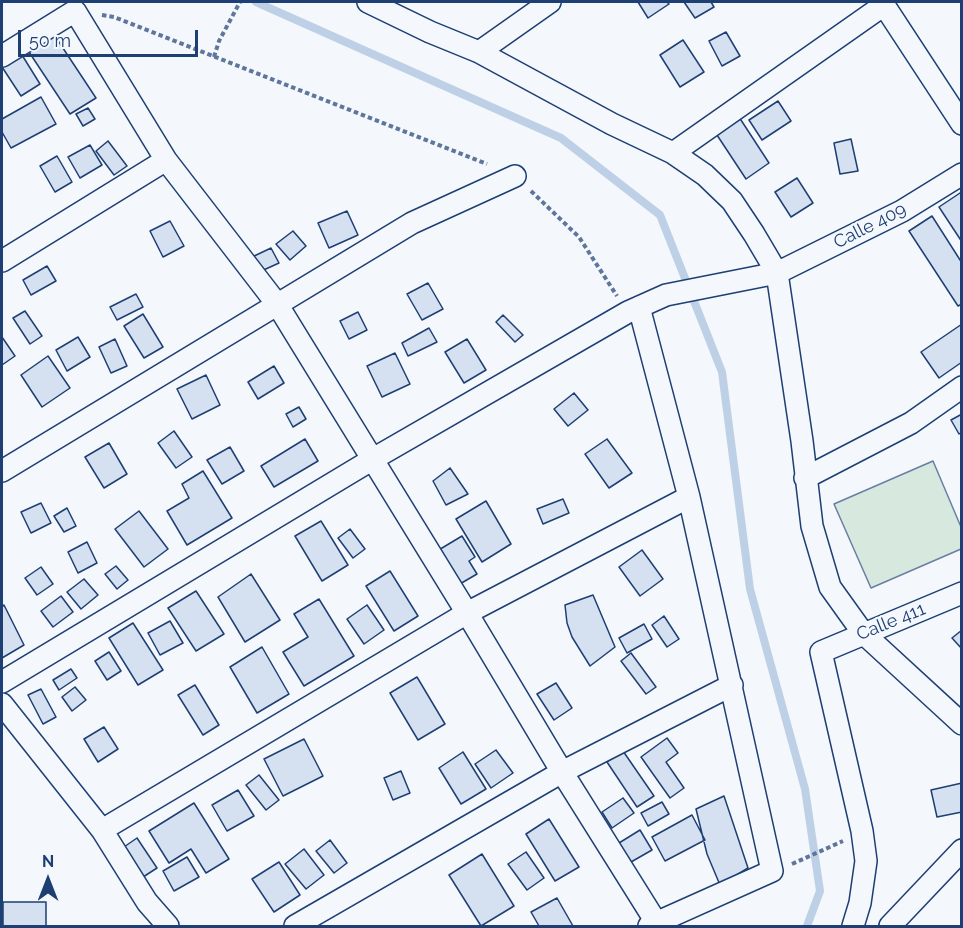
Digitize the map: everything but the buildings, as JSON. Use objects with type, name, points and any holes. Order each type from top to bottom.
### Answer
[{"type":"street","points":[[368,2],[430,32],[479,52],[612,124],[673,153],[705,175],[732,201],[777,273],[812,526],[830,587],[863,633],[962,723]]},
{"type":"street","points":[[479,52],[550,2]]},
{"type":"street","points":[[673,153],[883,3],[962,124]]},
{"type":"street","points":[[2,56],[70,6],[166,160],[277,304],[374,459],[653,924],[772,871],[689,497],[634,309]]},
{"type":"street","points":[[2,261],[166,160]]},
{"type":"street","name":"Calle 409","points":[[2,682],[374,459],[634,309],[666,295],[777,273],[902,211],[962,174]]},
{"type":"street","points":[[2,471],[412,223],[515,176]]},
{"type":"street","points":[[805,478],[911,423],[962,387]]},
{"type":"street","points":[[102,830],[467,613],[689,497]]},
{"type":"street","name":"Calle 411","points":[[854,927],[866,861],[859,819],[821,652],[962,593]]},
{"type":"street","points":[[295,927],[562,772],[732,685]]},
{"type":"street","points":[[2,704],[102,830],[147,902],[168,927]]},
{"type":"street","points":[[890,927],[962,850]]},
{"type":"street","points":[[147,902],[147,927]]},
{"type":"path","points":[[214,57],[219,41],[240,2]]},
{"type":"path","points":[[70,6],[114,17],[515,176],[579,237],[634,309]]},
{"type":"path","points":[[795,863],[834,846]]},
{"type":"shaded area","points":[[933,461],[961,527],[961,549],[871,588],[834,504]]},
{"type":"waterway","points":[[256,2],[561,138],[660,215],[722,372],[750,589],[805,789],[820,891],[807,926]]}]
